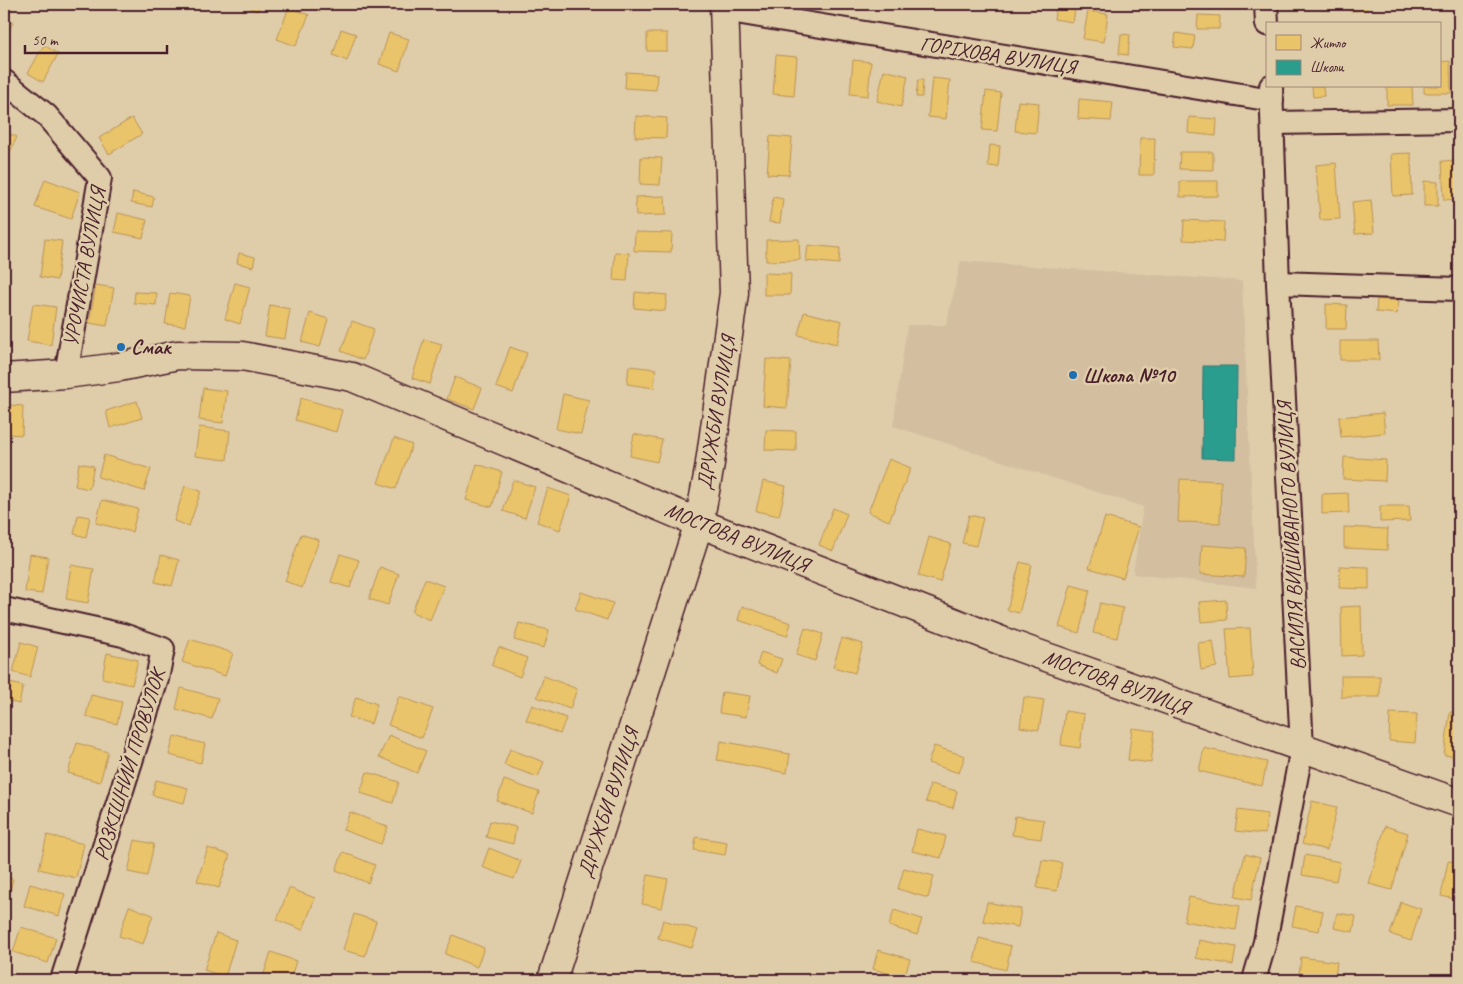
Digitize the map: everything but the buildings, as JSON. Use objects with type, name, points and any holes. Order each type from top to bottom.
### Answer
[{"type":"street","points":[[1266,4],[1267,22]]},
{"type":"street","name":"ГОРІХОВА ВУЛИЦЯ","points":[[724,7],[1271,93]]},
{"type":"street","name":"ДРУЖБИ ВУЛИЦЯ","points":[[552,980],[699,523],[709,470],[734,293],[724,7]]},
{"type":"street","name":"УРОЧИСТА ВУЛИЦЯ","points":[[4,81],[46,115],[100,178],[66,374]]},
{"type":"street","name":"ВАСИЛЯ ВИШИВАНОГО ВУЛИЦЯ","points":[[1254,980],[1265,942],[1302,748],[1278,283],[1271,93]]},
{"type":"street","points":[[1273,123],[1459,120]]},
{"type":"street","points":[[1278,283],[1459,289]]},
{"type":"street","name":"МОСТОВА ВУЛИЦЯ","points":[[4,378],[66,374],[119,367],[178,355],[242,356],[352,377],[699,523],[1007,643],[1459,804]]},
{"type":"street","name":"РОЗКІШНИЙ ПРОВУЛОК","points":[[4,609],[123,635],[163,649],[154,689],[62,980]]},
{"type":"shaded area","name":"Школа №10","points":[[961,261],[1242,281],[1256,588],[1133,574],[1143,507],[893,426],[907,325],[946,325]]},
{"type":"place","name":"Смак","points":[[121,347]]},
{"type":"place","name":"Школа №10","points":[[1073,375]]}]
